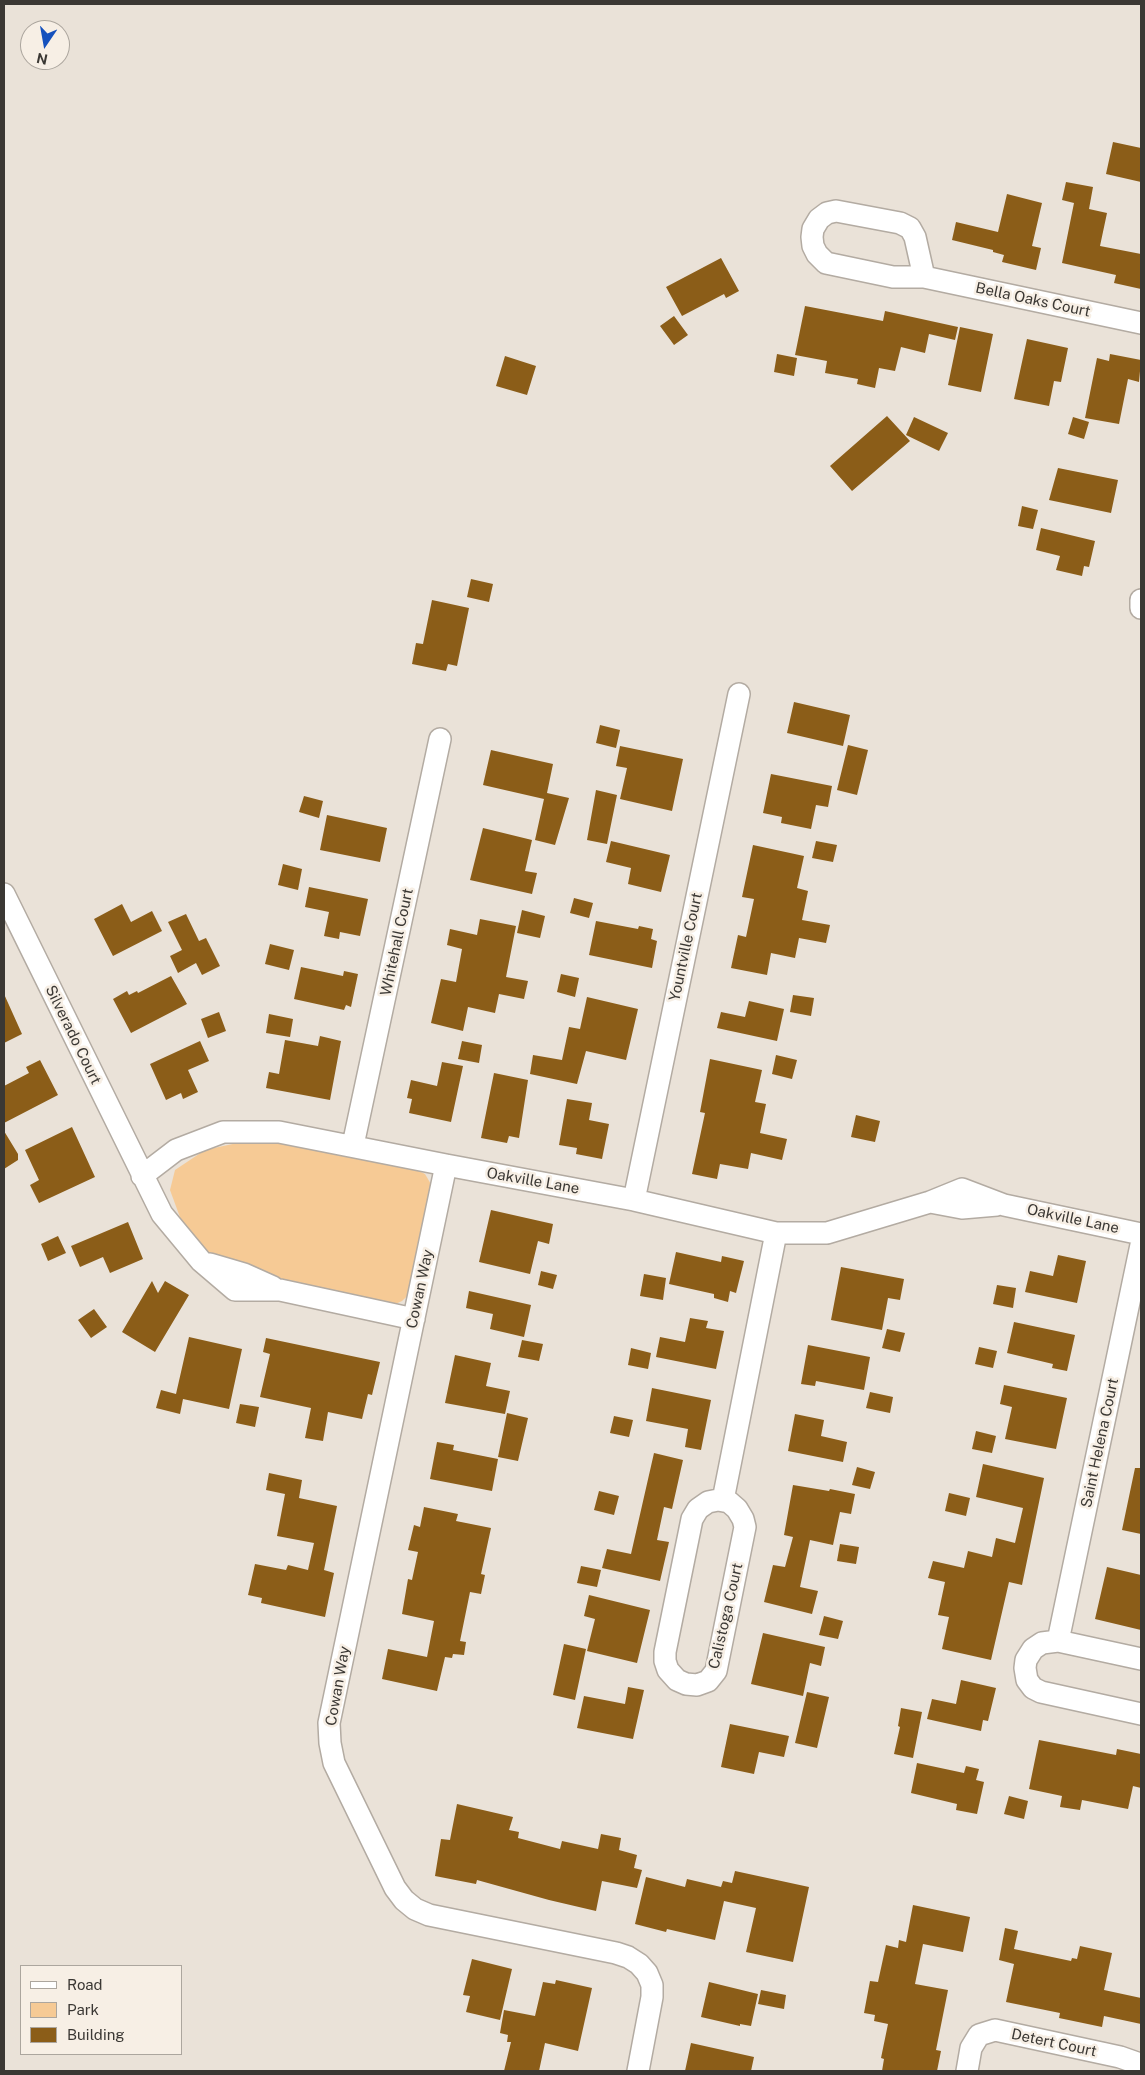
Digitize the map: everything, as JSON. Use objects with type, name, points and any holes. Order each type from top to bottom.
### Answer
[{"type":"street","name":"Bella Oaks Court","points":[[924,277],[915,237],[910,228],[900,223],[836,210],[827,212],[813,228],[813,246],[816,254],[826,263],[893,277],[924,277],[1141,323]]},
{"type":"street","points":[[1141,600],[1141,608]]},
{"type":"street","name":"Yountville Court","points":[[634,1200],[739,694]]},
{"type":"street","name":"Whitehall Court","points":[[353,1146],[440,739]]},
{"type":"street","name":"Silverado Court","points":[[4,894],[162,1214],[201,1261],[236,1290],[280,1290],[414,1318]]},
{"type":"street","name":"Oakville Lane","points":[[142,1176],[176,1150],[223,1132],[279,1132],[634,1200],[776,1233],[827,1233],[930,1202],[962,1189],[1004,1205],[1141,1234]]},
{"type":"street","name":"Cowan Way","points":[[446,1165],[330,1723],[330,1743],[334,1762],[396,1888],[404,1900],[415,1909],[428,1915],[616,1953],[628,1956],[639,1964],[649,1979],[652,1997],[638,2071]]},
{"type":"street","points":[[723,1500],[776,1233]]},
{"type":"street","name":"Saint Helena Court","points":[[1058,1641],[1141,1245]]},
{"type":"street","name":"Calistoga Court","points":[[723,1500],[737,1509],[743,1518],[745,1527],[720,1653],[716,1671],[708,1681],[697,1685],[686,1684],[677,1680],[668,1670],[665,1652],[692,1519],[698,1509],[708,1502],[723,1500]]},
{"type":"street","points":[[1141,1659],[1058,1641],[1042,1643],[1033,1649],[1026,1660],[1025,1668],[1027,1680],[1033,1688],[1041,1692],[1141,1714]]},
{"type":"street","name":"Detert Court","points":[[967,2071],[971,2048],[979,2035],[995,2030],[1120,2057],[1137,2063],[1141,2068]]},
{"type":"green space","points":[[251,1140],[292,1141],[413,1168],[425,1174],[435,1191],[416,1288],[402,1301],[389,1307],[281,1283],[211,1257],[181,1220],[170,1190],[175,1170],[205,1150]]},
{"type":"building","points":[[1113,142],[1141,148],[1141,182],[1106,174]]},
{"type":"building","points":[[1066,182],[1093,187],[1089,209],[1107,213],[1100,246],[1141,254],[1141,289],[1114,283],[1116,275],[1062,263],[1074,203],[1062,200]]},
{"type":"building","points":[[1007,194],[1042,203],[1032,246],[1041,248],[1036,270],[1002,262],[1004,255],[993,252],[993,250],[952,240],[956,222],[998,232]]},
{"type":"building","points":[[721,258],[739,291],[726,298],[724,294],[682,316],[666,287]]},
{"type":"building","points":[[805,306],[883,321],[885,311],[958,327],[955,340],[929,334],[925,353],[901,347],[895,371],[879,368],[875,388],[857,384],[858,379],[825,373],[827,361],[795,355]]},
{"type":"building","points":[[674,316],[688,335],[674,345],[660,326]]},
{"type":"building","points":[[960,327],[993,334],[981,392],[948,385]]},
{"type":"building","points":[[1027,339],[1068,348],[1061,382],[1054,381],[1049,406],[1014,399]]},
{"type":"building","points":[[777,354],[797,358],[794,376],[774,372]]},
{"type":"building","points":[[1110,354],[1141,360],[1139,382],[1128,379],[1119,424],[1085,418],[1097,358],[1109,361]]},
{"type":"building","points":[[505,356],[536,366],[527,395],[496,386]]},
{"type":"building","points":[[887,416],[910,441],[852,491],[830,466]]},
{"type":"building","points":[[914,417],[948,433],[939,451],[906,435]]},
{"type":"building","points":[[1073,417],[1089,422],[1084,439],[1068,434]]},
{"type":"building","points":[[1058,468],[1118,480],[1111,513],[1049,500]]},
{"type":"building","points":[[1022,506],[1038,510],[1033,529],[1018,526]]},
{"type":"building","points":[[1041,528],[1095,541],[1089,567],[1084,566],[1082,576],[1056,570],[1060,556],[1036,550]]},
{"type":"building","points":[[471,579],[493,584],[489,602],[467,597]]},
{"type":"building","points":[[432,600],[469,608],[457,666],[448,664],[446,671],[412,664],[416,643],[423,644]]},
{"type":"building","points":[[794,702],[850,715],[843,746],[787,733]]},
{"type":"building","points":[[600,725],[620,730],[616,748],[596,743]]},
{"type":"building","points":[[848,745],[868,750],[857,795],[837,790]]},
{"type":"building","points":[[620,746],[683,759],[672,811],[620,799],[627,768],[616,766]]},
{"type":"building","points":[[491,750],[553,764],[547,793],[569,798],[555,845],[535,840],[544,799],[483,785]]},
{"type":"building","points":[[771,774],[832,786],[828,807],[816,805],[811,829],[781,823],[782,817],[763,813]]},
{"type":"building","points":[[596,790],[617,795],[607,844],[587,840]]},
{"type":"building","points":[[304,796],[323,801],[319,818],[299,812]]},
{"type":"building","points":[[327,815],[387,828],[380,862],[320,850]]},
{"type":"building","points":[[483,828],[532,840],[525,871],[537,873],[532,894],[470,880]]},
{"type":"building","points":[[611,841],[670,855],[661,892],[628,884],[631,868],[606,862]]},
{"type":"building","points":[[816,841],[837,845],[833,862],[812,858]]},
{"type":"building","points":[[753,845],[804,856],[797,888],[808,891],[802,920],[830,925],[826,943],[799,938],[795,958],[771,953],[767,975],[731,968],[738,935],[746,937],[754,899],[742,897]]},
{"type":"building","points":[[283,864],[302,869],[298,890],[278,885]]},
{"type":"building","points":[[309,887],[368,899],[360,936],[340,932],[339,939],[324,936],[329,912],[305,907]]},
{"type":"building","points":[[574,898],[593,903],[589,918],[570,913]]},
{"type":"building","points":[[122,904],[131,922],[152,911],[162,931],[113,956],[94,919]]},
{"type":"building","points":[[522,910],[545,916],[540,938],[517,933]]},
{"type":"building","points":[[186,914],[199,941],[206,938],[220,966],[202,975],[196,963],[178,973],[170,956],[182,950],[168,922]]},
{"type":"building","points":[[480,919],[516,926],[506,977],[528,981],[524,999],[499,994],[495,1013],[468,1007],[463,1031],[431,1023],[441,979],[456,982],[462,949],[447,945],[450,929],[477,935]]},
{"type":"building","points":[[596,921],[638,929],[639,926],[653,929],[651,939],[657,941],[652,968],[589,955]]},
{"type":"building","points":[[270,944],[294,950],[289,970],[265,964]]},
{"type":"building","points":[[301,967],[343,976],[344,971],[358,974],[351,1007],[346,1005],[344,1010],[294,999]]},
{"type":"building","points":[[561,974],[579,978],[575,997],[557,992]]},
{"type":"building","points":[[171,976],[187,1004],[131,1033],[113,999],[127,991],[129,995],[137,991],[138,993]]},
{"type":"building","points":[[4,994],[22,1034],[4,1043]]},
{"type":"building","points":[[793,995],[814,998],[811,1016],[790,1012]]},
{"type":"building","points":[[587,997],[638,1009],[626,1060],[586,1051],[577,1084],[530,1074],[533,1055],[562,1060],[569,1027],[580,1029]]},
{"type":"building","points":[[749,1001],[784,1009],[777,1041],[717,1028],[721,1012],[745,1017]]},
{"type":"building","points":[[219,1012],[226,1031],[208,1038],[201,1019]]},
{"type":"building","points":[[269,1014],[293,1019],[290,1037],[266,1033]]},
{"type":"building","points":[[320,1036],[341,1041],[330,1100],[266,1088],[269,1072],[279,1074],[285,1040],[318,1046]]},
{"type":"building","points":[[200,1041],[209,1061],[188,1070],[198,1092],[183,1099],[181,1093],[166,1100],[150,1064]]},
{"type":"building","points":[[462,1041],[482,1045],[479,1063],[458,1059]]},
{"type":"building","points":[[776,1055],[797,1060],[792,1079],[772,1074]]},
{"type":"building","points":[[710,1059],[762,1070],[755,1102],[766,1104],[760,1133],[787,1139],[782,1160],[751,1153],[748,1169],[720,1164],[717,1179],[692,1174],[705,1113],[700,1112]]},
{"type":"building","points":[[40,1060],[58,1095],[4,1123],[4,1086],[29,1073],[26,1067]]},
{"type":"building","points":[[442,1062],[463,1066],[451,1122],[409,1113],[412,1099],[407,1098],[411,1080],[437,1086]]},
{"type":"building","points":[[494,1073],[528,1080],[519,1138],[509,1136],[507,1143],[481,1138]]},
{"type":"building","points":[[567,1099],[592,1103],[589,1120],[609,1124],[602,1159],[576,1154],[577,1148],[559,1145]]},
{"type":"building","points":[[856,1115],[880,1121],[875,1142],[851,1137]]},
{"type":"building","points":[[72,1127],[95,1177],[39,1203],[30,1185],[39,1180],[25,1150]]},
{"type":"building","points":[[4,1131],[18,1154],[18,1160],[4,1169]]},
{"type":"building","points":[[491,1210],[553,1224],[549,1244],[538,1241],[530,1274],[479,1262]]},
{"type":"building","points":[[128,1222],[143,1259],[110,1273],[103,1257],[80,1267],[71,1246]]},
{"type":"building","points":[[58,1236],[66,1253],[48,1261],[41,1244]]},
{"type":"building","points":[[676,1252],[721,1262],[722,1256],[744,1261],[736,1293],[730,1291],[728,1302],[714,1298],[714,1294],[669,1284]]},
{"type":"building","points":[[1058,1255],[1086,1261],[1077,1303],[1025,1292],[1030,1271],[1053,1276]]},
{"type":"building","points":[[841,1267],[904,1279],[900,1300],[888,1298],[882,1330],[831,1320]]},
{"type":"building","points":[[541,1271],[557,1275],[553,1289],[538,1285]]},
{"type":"building","points":[[644,1274],[666,1278],[663,1300],[640,1296]]},
{"type":"building","points":[[152,1281],[158,1293],[165,1281],[189,1295],[155,1352],[122,1332]]},
{"type":"building","points":[[997,1285],[1016,1288],[1013,1308],[993,1304]]},
{"type":"building","points":[[469,1291],[531,1305],[524,1337],[490,1329],[493,1314],[466,1308]]},
{"type":"building","points":[[94,1309],[107,1327],[91,1338],[78,1320]]},
{"type":"building","points":[[690,1318],[708,1321],[706,1328],[724,1331],[716,1369],[656,1357],[660,1337],[685,1342]]},
{"type":"building","points":[[1014,1322],[1075,1335],[1067,1371],[1052,1368],[1053,1364],[1007,1353]]},
{"type":"building","points":[[887,1329],[905,1333],[900,1352],[882,1348]]},
{"type":"building","points":[[189,1337],[242,1349],[229,1409],[183,1399],[180,1414],[156,1408],[161,1390],[176,1394]]},
{"type":"building","points":[[266,1338],[380,1362],[372,1395],[368,1394],[362,1419],[328,1412],[323,1441],[305,1438],[311,1408],[260,1397],[270,1354],[263,1352]]},
{"type":"building","points":[[522,1340],[543,1344],[539,1361],[518,1357]]},
{"type":"building","points":[[808,1345],[870,1357],[864,1390],[816,1381],[815,1386],[801,1384]]},
{"type":"building","points":[[979,1347],[997,1351],[993,1368],[975,1364]]},
{"type":"building","points":[[631,1348],[651,1353],[648,1369],[628,1365]]},
{"type":"building","points":[[455,1355],[491,1363],[486,1386],[510,1391],[505,1414],[445,1403]]},
{"type":"building","points":[[1004,1385],[1067,1398],[1056,1449],[1005,1439],[1012,1407],[1000,1404]]},
{"type":"building","points":[[652,1388],[711,1400],[701,1450],[685,1447],[688,1429],[646,1421]]},
{"type":"building","points":[[870,1392],[893,1397],[890,1413],[866,1408]]},
{"type":"building","points":[[240,1404],[259,1407],[255,1427],[236,1423]]},
{"type":"building","points":[[507,1413],[528,1418],[518,1461],[498,1457]]},
{"type":"building","points":[[795,1414],[824,1420],[821,1436],[847,1442],[843,1462],[788,1451]]},
{"type":"building","points":[[614,1416],[633,1420],[629,1437],[610,1433]]},
{"type":"building","points":[[976,1431],[996,1436],[992,1453],[972,1449]]},
{"type":"building","points":[[437,1442],[454,1445],[453,1450],[498,1459],[492,1491],[430,1479]]},
{"type":"building","points":[[654,1453],[683,1460],[672,1509],[664,1507],[657,1540],[669,1542],[660,1581],[602,1568],[607,1549],[631,1554]]},
{"type":"building","points":[[983,1464],[1044,1478],[1022,1585],[1009,1582],[991,1660],[942,1649],[949,1617],[938,1615],[945,1582],[928,1578],[933,1561],[964,1568],[968,1551],[992,1557],[996,1538],[1015,1543],[1023,1508],[976,1497]]},
{"type":"building","points":[[857,1467],[875,1472],[870,1489],[852,1485]]},
{"type":"building","points":[[1135,1468],[1141,1468],[1141,1534],[1122,1530]]},
{"type":"building","points":[[269,1473],[302,1480],[299,1498],[337,1506],[324,1570],[334,1573],[325,1617],[261,1603],[262,1598],[248,1595],[255,1564],[286,1570],[288,1565],[308,1570],[314,1543],[277,1536],[285,1494],[266,1490]]},
{"type":"building","points":[[793,1485],[855,1494],[851,1514],[840,1512],[833,1545],[810,1540],[800,1587],[818,1591],[812,1614],[764,1602],[773,1565],[785,1567],[793,1537],[784,1535]]},
{"type":"building","points":[[599,1491],[619,1496],[614,1515],[594,1510]]},
{"type":"building","points":[[949,1493],[970,1498],[966,1516],[945,1511]]},
{"type":"building","points":[[424,1507],[458,1514],[456,1521],[491,1528],[481,1574],[485,1575],[481,1594],[470,1592],[460,1641],[466,1642],[464,1655],[453,1654],[452,1658],[445,1657],[437,1691],[382,1679],[388,1649],[427,1657],[434,1621],[402,1614],[408,1579],[412,1580],[418,1552],[408,1550],[414,1525],[420,1527]]},
{"type":"building","points":[[840,1544],[859,1547],[856,1564],[837,1561]]},
{"type":"building","points":[[581,1566],[601,1570],[597,1587],[577,1583]]},
{"type":"building","points":[[1107,1567],[1141,1575],[1141,1630],[1095,1619]]},
{"type":"building","points":[[589,1595],[650,1610],[637,1663],[587,1651],[595,1619],[584,1616]]},
{"type":"building","points":[[824,1616],[843,1621],[838,1639],[819,1635]]},
{"type":"building","points":[[763,1633],[825,1647],[821,1666],[810,1663],[803,1696],[751,1684]]},
{"type":"building","points":[[564,1644],[586,1649],[575,1700],[553,1695]]},
{"type":"building","points":[[961,1680],[996,1688],[988,1721],[983,1720],[981,1731],[927,1719],[932,1699],[956,1704]]},
{"type":"building","points":[[628,1687],[644,1690],[633,1739],[577,1728],[584,1696],[625,1704]]},
{"type":"building","points":[[807,1692],[829,1697],[817,1748],[795,1743]]},
{"type":"building","points":[[901,1708],[922,1712],[913,1758],[894,1754],[900,1727],[898,1726]]},
{"type":"building","points":[[730,1724],[789,1736],[784,1757],[759,1752],[754,1774],[721,1767]]},
{"type":"building","points":[[1039,1740],[1116,1755],[1117,1749],[1141,1754],[1141,1788],[1133,1786],[1128,1809],[1082,1800],[1080,1810],[1060,1807],[1062,1796],[1029,1789]]},
{"type":"building","points":[[917,1763],[964,1773],[966,1766],[979,1769],[976,1780],[984,1782],[977,1814],[956,1810],[957,1804],[911,1793]]},
{"type":"building","points":[[1009,1796],[1028,1801],[1024,1819],[1004,1814]]},
{"type":"building","points":[[457,1804],[513,1817],[509,1830],[519,1832],[518,1838],[560,1849],[562,1841],[598,1849],[601,1834],[621,1838],[619,1850],[637,1855],[634,1868],[642,1870],[637,1888],[602,1881],[596,1911],[477,1880],[476,1884],[435,1876],[441,1839],[450,1840]]},
{"type":"building","points":[[735,1871],[809,1887],[793,1962],[746,1952],[756,1908],[724,1901],[715,1940],[667,1929],[666,1932],[635,1924],[646,1877],[685,1887],[687,1879],[721,1887],[723,1881],[732,1883]]},
{"type":"building","points":[[913,1905],[970,1917],[963,1952],[923,1944],[915,1984],[948,1990],[936,2050],[941,2051],[937,2071],[882,2071],[884,2059],[881,2058],[888,2024],[874,2021],[875,2015],[864,2013],[870,1981],[878,1982],[886,1945],[898,1948],[899,1940],[906,1942]]},
{"type":"building","points":[[1005,1928],[1018,1931],[1014,1949],[1071,1961],[1072,1958],[1077,1959],[1080,1946],[1112,1953],[1104,1990],[1141,1998],[1141,2024],[1104,2016],[1102,2027],[1059,2018],[1060,2013],[1006,2002],[1014,1964],[999,1960]]},
{"type":"building","points":[[472,1959],[512,1969],[500,2020],[466,2012],[470,1996],[463,1995]]},
{"type":"building","points":[[556,1980],[592,1988],[578,2051],[545,2043],[539,2071],[504,2071],[511,2042],[507,2042],[508,2035],[500,2033],[504,2010],[535,2016],[543,1982],[555,1984]]},
{"type":"building","points":[[709,1982],[758,1994],[751,2026],[740,2024],[740,2026],[701,2017]]},
{"type":"building","points":[[761,1990],[786,1995],[784,2009],[758,2004]]},
{"type":"building","points":[[691,2043],[754,2057],[751,2071],[685,2071]]}]
